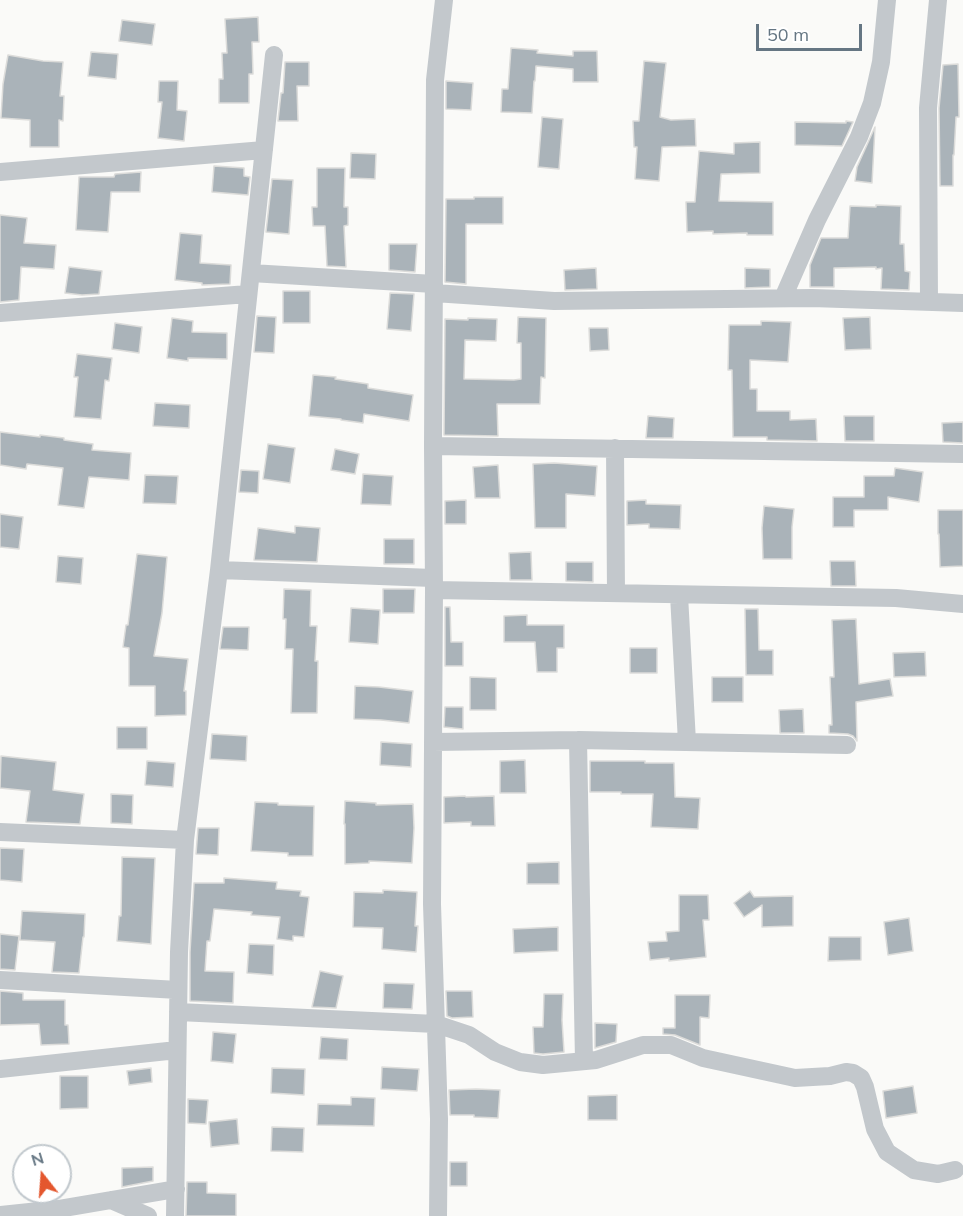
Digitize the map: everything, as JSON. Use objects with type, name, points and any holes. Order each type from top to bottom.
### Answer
[{"type":"street","points":[[438,1216],[439,1119],[432,904],[433,446],[435,80],[444,0]]},
{"type":"street","points":[[783,298],[817,220],[860,137],[872,103],[881,62],[886,0]]},
{"type":"street","points":[[929,302],[928,108],[938,0]]},
{"type":"street","points":[[175,1216],[179,952],[185,840],[219,570],[274,55]]},
{"type":"street","points":[[0,172],[264,150]]},
{"type":"street","points":[[251,273],[554,301],[783,298],[963,303]]},
{"type":"street","points":[[0,313],[248,294]]},
{"type":"street","points":[[433,446],[963,454]]},
{"type":"street","points":[[615,448],[616,593]]},
{"type":"street","points":[[219,570],[616,593],[896,598],[963,604]]},
{"type":"street","points":[[679,595],[687,742]]},
{"type":"street","points":[[433,742],[578,740],[847,745]]},
{"type":"street","points":[[578,740],[584,1061]]},
{"type":"street","points":[[0,832],[185,840]]},
{"type":"street","points":[[0,980],[178,990]]},
{"type":"street","points":[[178,1012],[436,1024],[469,1035],[495,1052],[520,1062],[543,1065],[596,1060],[643,1045],[671,1045],[704,1058],[795,1078],[853,1073],[861,1078],[866,1087],[875,1129],[887,1152],[914,1170],[938,1174],[955,1170]]},
{"type":"street","points":[[0,1068],[177,1050]]},
{"type":"street","points":[[0,1215],[58,1209],[176,1189]]},
{"type":"street","points":[[111,1200],[148,1216]]},
{"type":"building","points":[[258,17],[259,42],[252,42],[253,74],[249,74],[249,103],[219,103],[219,79],[223,79],[222,53],[227,53],[225,19]]},
{"type":"building","points":[[122,20],[155,24],[152,45],[119,41]]},
{"type":"building","points":[[511,48],[573,56],[573,51],[597,51],[598,82],[573,82],[573,69],[536,66],[532,113],[501,112],[502,89],[508,89]]},
{"type":"building","points":[[91,52],[118,54],[116,79],[88,76]]},
{"type":"building","points":[[8,55],[63,62],[60,96],[64,96],[63,121],[59,120],[59,147],[30,147],[30,120],[1,118]]},
{"type":"building","points":[[644,61],[666,63],[660,117],[671,120],[695,119],[696,146],[662,147],[659,181],[635,179],[637,147],[634,147],[633,121],[639,121]]},
{"type":"building","points":[[285,62],[309,62],[309,86],[297,86],[298,121],[278,121]]},
{"type":"building","points":[[958,64],[959,117],[956,117],[953,186],[940,186],[939,108],[943,65]]},
{"type":"building","points":[[159,81],[178,81],[177,110],[187,111],[184,141],[158,138],[162,102],[158,102]]},
{"type":"building","points":[[446,81],[473,83],[471,110],[446,109]]},
{"type":"building","points":[[542,117],[563,119],[559,169],[538,167]]},
{"type":"building","points":[[846,121],[853,122],[842,146],[795,145],[795,122],[846,123]]},
{"type":"building","points":[[875,127],[872,183],[855,181],[857,167]]},
{"type":"building","points":[[760,142],[760,173],[721,174],[719,201],[773,202],[773,235],[713,234],[713,231],[687,232],[686,202],[695,202],[699,151],[734,154],[734,143]]},
{"type":"building","points":[[351,153],[376,154],[375,179],[350,178]]},
{"type":"building","points":[[214,166],[244,168],[244,176],[250,177],[248,195],[212,192]]},
{"type":"building","points":[[317,168],[345,168],[344,207],[348,207],[348,225],[344,226],[346,267],[327,266],[325,226],[313,226],[312,207],[317,207]]},
{"type":"building","points":[[141,172],[140,192],[111,192],[108,232],[76,230],[79,177],[114,177],[115,174]]},
{"type":"building","points":[[272,179],[293,180],[289,234],[266,232]]},
{"type":"building","points":[[474,197],[503,197],[503,224],[466,224],[466,284],[445,282],[446,199],[474,199]]},
{"type":"building","points":[[876,205],[901,206],[900,244],[904,244],[905,271],[910,272],[909,290],[881,289],[882,268],[876,269],[876,267],[834,268],[834,287],[810,287],[810,265],[821,238],[848,238],[850,206],[876,207]]},
{"type":"building","points":[[0,215],[27,218],[24,243],[56,245],[54,269],[21,267],[19,300],[0,302]]},
{"type":"building","points":[[180,233],[202,235],[200,263],[231,265],[230,284],[202,285],[202,283],[175,280]]},
{"type":"building","points":[[389,244],[417,244],[415,272],[389,270]]},
{"type":"building","points":[[69,267],[102,271],[99,294],[65,293]]},
{"type":"building","points":[[596,268],[597,289],[565,290],[564,270]]},
{"type":"building","points":[[745,268],[770,269],[770,287],[745,288]]},
{"type":"building","points":[[283,291],[310,291],[310,323],[283,323]]},
{"type":"building","points":[[390,293],[414,294],[411,331],[387,329]]},
{"type":"building","points":[[257,316],[276,317],[274,353],[254,352]]},
{"type":"building","points":[[518,317],[546,318],[545,378],[541,377],[540,404],[497,404],[498,436],[444,435],[445,319],[497,319],[496,341],[465,340],[464,379],[514,380],[521,379],[521,343],[517,343]]},
{"type":"building","points":[[870,317],[871,349],[845,350],[843,318]]},
{"type":"building","points":[[172,318],[193,321],[192,332],[227,333],[227,359],[188,358],[188,361],[167,358]]},
{"type":"building","points":[[761,321],[791,322],[788,362],[750,360],[750,389],[757,389],[757,411],[790,411],[790,420],[816,419],[817,441],[733,437],[732,370],[728,370],[729,325],[761,325]]},
{"type":"building","points":[[115,323],[142,327],[139,353],[112,349]]},
{"type":"building","points":[[589,328],[608,328],[609,350],[590,351]]},
{"type":"building","points":[[77,354],[112,358],[109,381],[105,380],[101,419],[74,417],[78,377],[74,377]]},
{"type":"building","points":[[313,375],[336,377],[335,379],[368,384],[368,388],[413,395],[409,421],[364,414],[363,423],[309,416]]},
{"type":"building","points":[[155,403],[190,405],[189,428],[153,426]]},
{"type":"building","points":[[648,416],[674,418],[673,438],[646,438]]},
{"type":"building","points":[[844,416],[874,416],[874,441],[845,441]]},
{"type":"building","points":[[963,422],[963,443],[943,442],[942,423]]},
{"type":"building","points":[[0,432],[64,438],[64,440],[93,444],[92,450],[131,453],[129,480],[89,477],[84,508],[58,505],[63,468],[27,464],[26,469],[0,465]]},
{"type":"building","points":[[268,444],[295,448],[290,483],[263,479]]},
{"type":"building","points":[[335,449],[359,454],[355,474],[331,470]]},
{"type":"building","points":[[533,464],[597,466],[595,496],[566,494],[566,528],[535,528]]},
{"type":"building","points":[[498,465],[500,498],[475,498],[473,467]]},
{"type":"building","points":[[895,468],[923,472],[919,502],[888,497],[888,510],[854,510],[854,527],[833,527],[833,497],[864,497],[864,476],[894,476]]},
{"type":"building","points":[[241,470],[259,471],[258,493],[239,492]]},
{"type":"building","points":[[363,474],[393,476],[391,505],[361,504]]},
{"type":"building","points":[[145,475],[178,476],[176,504],[143,503]]},
{"type":"building","points":[[466,500],[466,524],[445,524],[445,501]]},
{"type":"building","points":[[646,500],[646,504],[681,505],[680,529],[649,528],[649,524],[627,525],[627,501]]},
{"type":"building","points":[[764,506],[794,509],[792,559],[763,559]]},
{"type":"building","points":[[938,510],[963,510],[963,566],[940,567]]},
{"type":"building","points":[[0,514],[23,517],[19,549],[0,547]]},
{"type":"building","points":[[295,526],[320,528],[317,562],[254,560],[258,528],[295,533]]},
{"type":"building","points":[[384,539],[414,539],[414,564],[384,564]]},
{"type":"building","points":[[531,552],[532,580],[510,580],[509,553]]},
{"type":"building","points":[[137,554],[167,557],[162,613],[154,656],[188,659],[184,691],[186,691],[186,715],[155,716],[155,686],[129,686],[129,648],[123,647]]},
{"type":"building","points":[[58,556],[83,558],[81,584],[56,582]]},
{"type":"building","points":[[830,561],[855,561],[856,586],[831,586]]},
{"type":"building","points":[[566,562],[593,562],[593,582],[566,581]]},
{"type":"building","points":[[284,589],[311,590],[310,626],[317,626],[315,661],[318,661],[317,713],[291,713],[293,649],[285,649]]},
{"type":"building","points":[[383,589],[415,589],[414,613],[383,613]]},
{"type":"building","points":[[445,607],[450,607],[451,642],[463,642],[463,666],[445,666]]},
{"type":"building","points":[[351,608],[380,610],[378,644],[349,642]]},
{"type":"building","points":[[745,609],[758,609],[759,650],[773,650],[773,675],[746,675]]},
{"type":"building","points":[[527,615],[527,625],[564,625],[564,648],[557,648],[557,672],[537,672],[535,642],[504,642],[504,616]]},
{"type":"building","points":[[856,619],[859,684],[890,679],[893,696],[856,702],[857,741],[848,734],[829,733],[829,725],[832,725],[830,677],[834,677],[832,620]]},
{"type":"building","points":[[223,627],[249,627],[248,650],[220,649]]},
{"type":"building","points":[[630,648],[657,648],[657,673],[630,673]]},
{"type":"building","points":[[925,652],[926,676],[894,677],[893,653]]},
{"type":"building","points":[[470,677],[496,678],[496,710],[470,710]]},
{"type":"building","points":[[712,677],[743,677],[743,702],[712,702]]},
{"type":"building","points":[[355,686],[413,691],[409,723],[354,719]]},
{"type":"building","points":[[445,707],[463,707],[463,729],[444,727]]},
{"type":"building","points":[[803,709],[804,733],[780,733],[779,710]]},
{"type":"building","points":[[117,727],[147,727],[147,749],[117,749]]},
{"type":"building","points":[[212,734],[247,736],[246,761],[210,759]]},
{"type":"building","points":[[381,742],[412,744],[411,767],[380,765]]},
{"type":"building","points":[[1,756],[56,762],[53,790],[84,794],[80,824],[26,822],[30,791],[0,788]]},
{"type":"building","points":[[525,760],[526,793],[500,793],[500,761]]},
{"type":"building","points":[[147,761],[175,763],[173,787],[145,785]]},
{"type":"building","points":[[590,761],[674,763],[675,797],[700,798],[698,829],[651,827],[653,794],[590,792]]},
{"type":"building","points":[[111,794],[133,795],[132,824],[111,823]]},
{"type":"building","points":[[494,796],[495,826],[471,826],[471,822],[444,823],[444,797]]},
{"type":"building","points":[[345,801],[376,803],[376,805],[413,804],[412,863],[369,861],[369,863],[345,864]]},
{"type":"building","points":[[255,802],[314,806],[313,856],[288,856],[288,853],[251,851]]},
{"type":"building","points":[[198,828],[219,828],[218,855],[196,854]]},
{"type":"building","points":[[0,848],[24,849],[22,882],[0,880]]},
{"type":"building","points":[[122,857],[155,858],[151,944],[117,941],[119,916],[121,916]]},
{"type":"building","points":[[559,862],[559,884],[527,884],[527,863]]},
{"type":"building","points":[[224,878],[277,882],[276,889],[301,891],[300,896],[309,897],[304,937],[293,936],[293,941],[277,939],[280,917],[214,909],[210,941],[207,941],[205,971],[234,972],[233,1003],[190,1001],[194,883],[224,883]]},
{"type":"building","points":[[383,890],[417,892],[416,952],[382,949],[383,928],[353,927],[354,892],[383,893]]},
{"type":"building","points":[[750,891],[754,897],[793,896],[793,926],[762,927],[762,905],[744,917],[734,903]]},
{"type":"building","points":[[679,895],[708,895],[709,920],[703,920],[706,957],[669,961],[669,958],[650,960],[648,942],[667,941],[666,932],[679,931]]},
{"type":"building","points":[[22,911],[85,914],[79,973],[52,972],[55,942],[20,940]]},
{"type":"building","points":[[909,918],[913,951],[888,955],[884,922]]},
{"type":"building","points":[[558,927],[558,951],[514,953],[513,929]]},
{"type":"building","points":[[0,934],[19,936],[15,970],[0,969]]},
{"type":"building","points":[[829,937],[861,937],[861,960],[828,961]]},
{"type":"building","points":[[249,944],[274,945],[273,975],[247,973]]},
{"type":"building","points":[[320,971],[343,976],[336,1008],[312,1007]]},
{"type":"building","points":[[384,983],[414,984],[412,1009],[383,1008]]},
{"type":"building","points":[[0,991],[23,993],[23,1000],[65,1000],[65,1025],[68,1025],[69,1044],[41,1045],[39,1024],[0,1025]]},
{"type":"building","points":[[446,991],[472,991],[473,1017],[452,1018],[447,1016]]},
{"type":"building","points":[[544,994],[563,994],[564,1052],[534,1053],[533,1027],[543,1027]]},
{"type":"building","points":[[675,995],[710,995],[709,1018],[700,1017],[700,1045],[675,1035],[663,1034],[663,1028],[675,1028]]},
{"type":"building","points":[[595,1023],[617,1024],[616,1042],[595,1048]]},
{"type":"building","points":[[213,1032],[236,1034],[233,1063],[211,1061]]},
{"type":"building","points":[[321,1037],[348,1039],[347,1060],[319,1059]]},
{"type":"building","points":[[382,1067],[419,1069],[417,1091],[381,1089]]},
{"type":"building","points":[[151,1068],[152,1082],[129,1085],[127,1071]]},
{"type":"building","points":[[272,1068],[305,1069],[304,1095],[271,1093]]},
{"type":"building","points":[[60,1076],[88,1076],[88,1108],[60,1109]]},
{"type":"building","points":[[913,1086],[917,1113],[886,1118],[883,1091]]},
{"type":"building","points":[[449,1090],[500,1090],[498,1118],[450,1115]]},
{"type":"building","points":[[617,1095],[617,1120],[588,1120],[588,1096]]},
{"type":"building","points":[[351,1097],[375,1098],[374,1126],[317,1125],[318,1104],[351,1105]]},
{"type":"building","points":[[188,1099],[208,1100],[206,1124],[188,1123]]},
{"type":"building","points":[[237,1119],[239,1144],[211,1147],[209,1122]]},
{"type":"building","points":[[272,1127],[304,1128],[303,1152],[271,1151]]},
{"type":"building","points":[[450,1162],[467,1162],[467,1186],[450,1186]]},
{"type":"building","points":[[153,1167],[153,1181],[122,1187],[122,1168]]},
{"type":"building","points":[[187,1182],[207,1182],[207,1193],[236,1194],[236,1216],[186,1216]]}]
